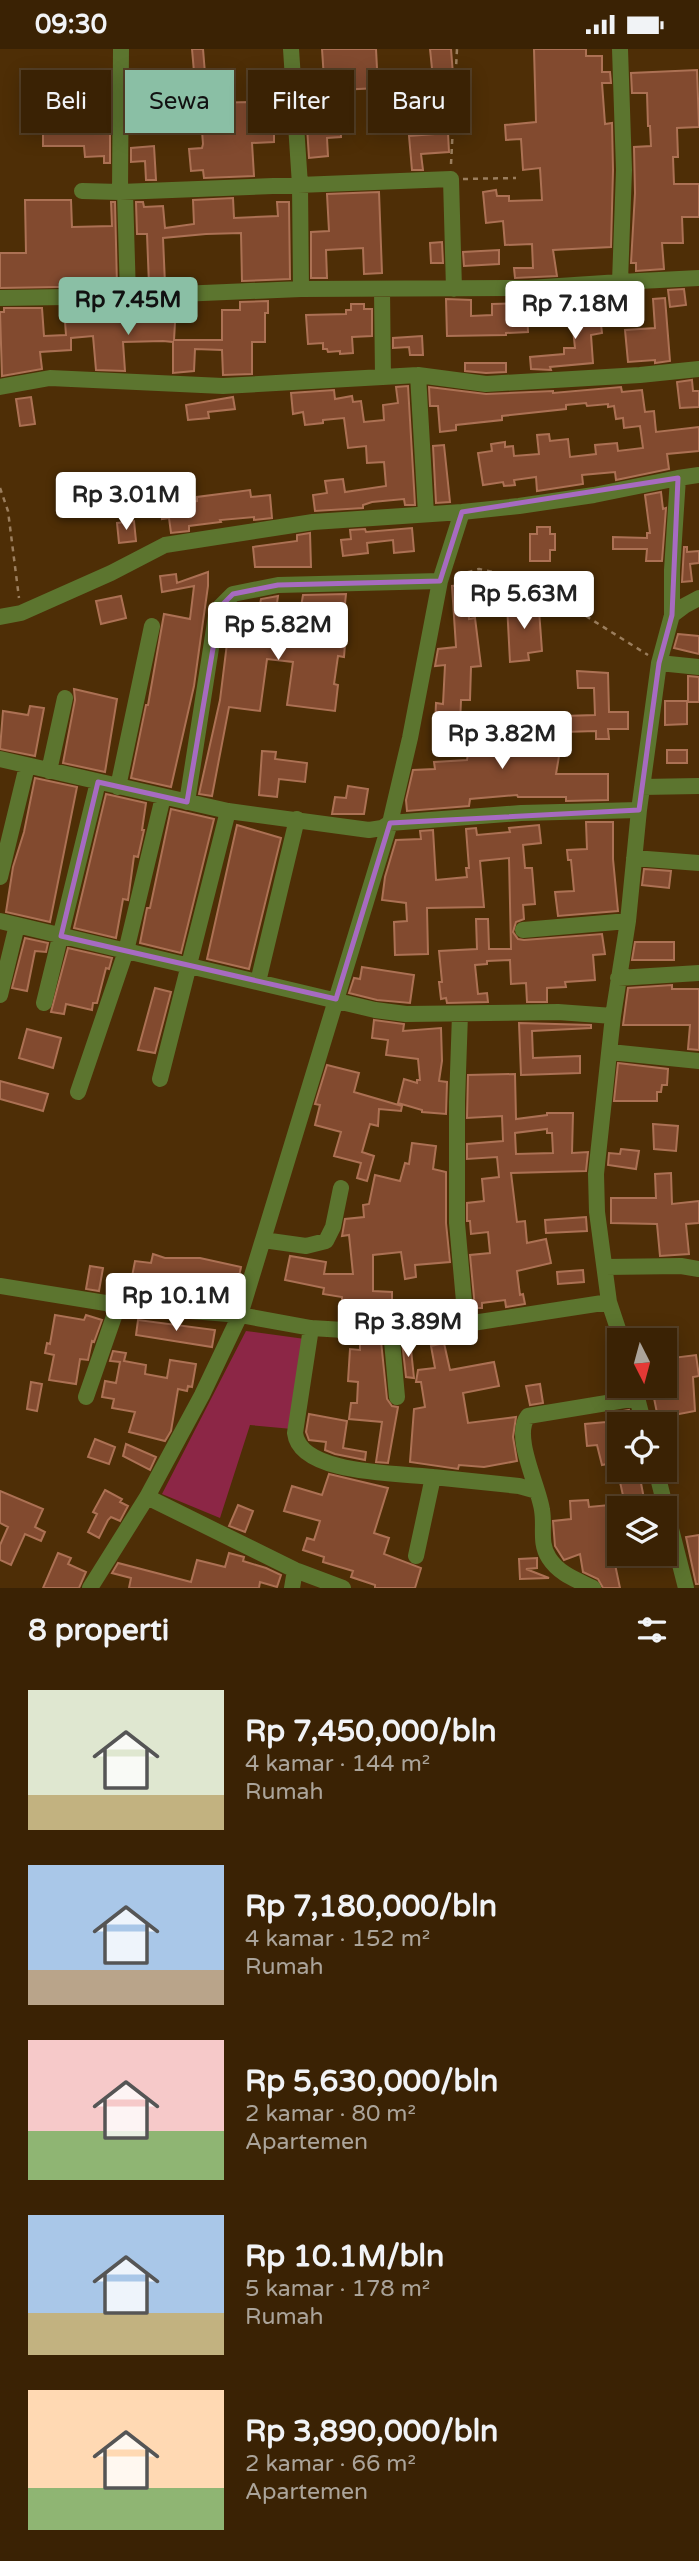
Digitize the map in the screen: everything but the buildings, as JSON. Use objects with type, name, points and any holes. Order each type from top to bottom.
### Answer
[{"type":"street","points":[[121,49],[128,296]]},
{"type":"street","points":[[291,49],[300,185],[301,289]]},
{"type":"street","points":[[620,49],[624,170],[620,282]]},
{"type":"street","points":[[82,191],[123,192],[451,179],[454,289]]},
{"type":"street","points":[[0,298],[301,289],[529,288],[699,278]]},
{"type":"street","points":[[382,290],[383,377]]},
{"type":"street","points":[[0,387],[50,378],[223,386],[418,375],[486,384],[699,369]]},
{"type":"street","points":[[418,375],[426,514]]},
{"type":"street","points":[[0,617],[21,613],[111,573],[165,545],[313,522],[462,513],[594,495],[699,475]]},
{"type":"street","points":[[618,1328],[609,1302],[597,1212],[596,1174],[642,787],[659,663],[672,615],[678,478]]},
{"type":"street","points":[[90,1588],[147,1497],[202,1395],[240,1315],[390,823],[410,738],[440,581],[462,513]]},
{"type":"street","points":[[187,802],[216,616],[225,600],[233,594],[278,585],[440,581]]},
{"type":"street","points":[[672,615],[699,599]]},
{"type":"street","points":[[118,787],[152,626]]},
{"type":"street","points":[[659,663],[699,667]]},
{"type":"street","points":[[49,771],[65,698]]},
{"type":"street","points":[[0,759],[228,811],[369,830],[382,828],[390,823],[521,813],[639,810]]},
{"type":"street","points":[[0,877],[27,766]]},
{"type":"street","points":[[44,1003],[98,782]]},
{"type":"street","points":[[642,787],[699,786]]},
{"type":"street","points":[[78,1091],[126,951],[163,797]]},
{"type":"street","points":[[160,1079],[228,811]]},
{"type":"street","points":[[258,982],[297,819]]},
{"type":"street","points":[[634,858],[699,863]]},
{"type":"street","points":[[0,921],[375,1010],[460,1014],[558,1012],[613,1016]]},
{"type":"street","points":[[523,930],[628,921]]},
{"type":"street","points":[[0,995],[17,925]]},
{"type":"street","points":[[618,978],[699,973]]},
{"type":"street","points":[[460,1014],[457,1223],[466,1324]]},
{"type":"street","points":[[610,1052],[699,1061]]},
{"type":"street","points":[[263,1240],[306,1246],[326,1241],[333,1227],[341,1188]]},
{"type":"street","points":[[605,1267],[681,1266],[699,1269]]},
{"type":"street","points":[[0,1286],[118,1305],[240,1315],[311,1328],[391,1330],[466,1324],[609,1302]]},
{"type":"street","points":[[86,1397],[118,1305]]},
{"type":"street","points":[[311,1328],[295,1433],[297,1443],[309,1455],[353,1469],[519,1486],[537,1491]]},
{"type":"street","points":[[391,1330],[397,1397]]},
{"type":"street","points":[[593,1588],[563,1573],[550,1560],[544,1549],[542,1510],[527,1462],[523,1427],[528,1416],[608,1398]]},
{"type":"street","points":[[416,1556],[433,1477]]},
{"type":"street","points":[[659,1482],[686,1588]]},
{"type":"street","points":[[147,1497],[295,1570],[343,1588]]},
{"type":"street","points":[[292,1588],[295,1570]]},
{"type":"path","points":[[457,49],[451,179],[516,178]]},
{"type":"path","points":[[0,488],[8,511],[21,613]]},
{"type":"path","points":[[440,581],[479,569],[513,576],[538,586],[659,663]]},
{"type":"highlighted area","points":[[678,478],[672,615],[659,663],[639,810],[390,823],[336,999],[61,936],[98,782],[187,802],[220,607],[233,594],[278,585],[440,581],[462,512]]},
{"type":"shaded area","points":[[246,1331],[305,1339],[292,1429],[250,1425],[220,1518],[162,1494]]}]
